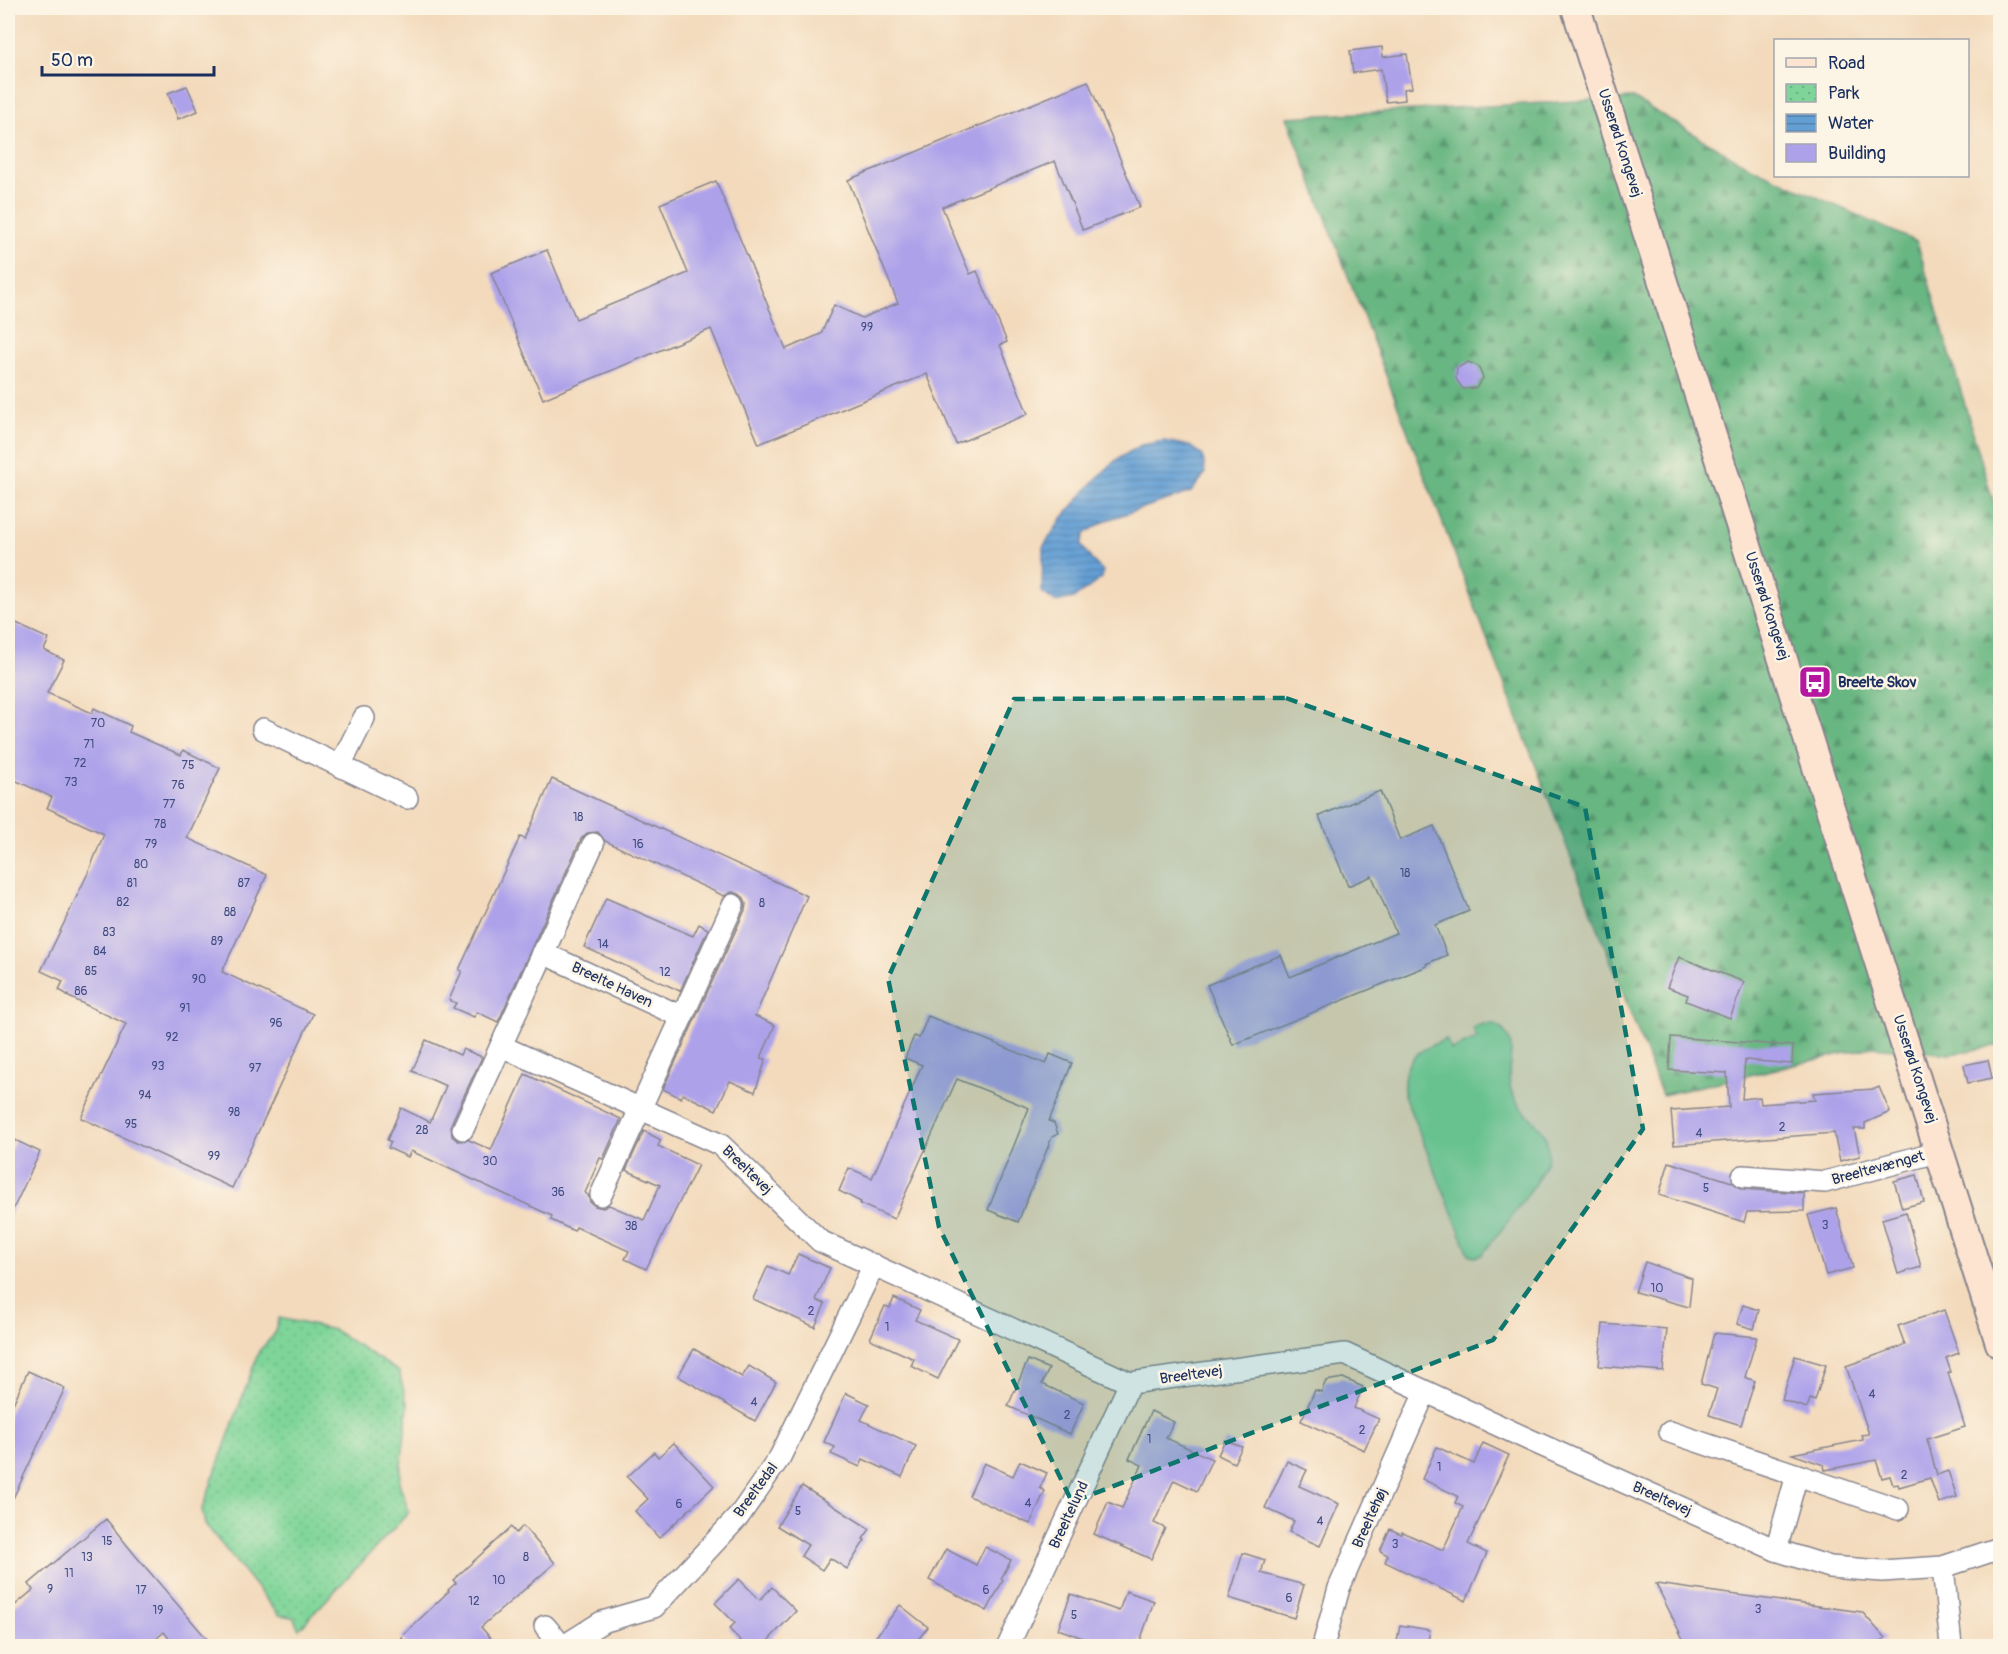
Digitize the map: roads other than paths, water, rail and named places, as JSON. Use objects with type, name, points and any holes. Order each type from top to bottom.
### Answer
[{"type":"main road","name":"Usserød Kongevej","points":[[1576,8],[2001,1343]]},
{"type":"street","points":[[340,766],[364,718]]},
{"type":"street","points":[[263,729],[406,798]]},
{"type":"street","points":[[463,1129],[593,844]]},
{"type":"street","points":[[601,1195],[733,905]]},
{"type":"street","name":"Breelte Haven","points":[[543,953],[682,1017]]},
{"type":"street","points":[[501,1046],[640,1109]]},
{"type":"street","name":"Breeltevej","points":[[640,1109],[721,1144],[820,1241],[1131,1383],[1345,1354],[1776,1550],[1830,1567],[1882,1570],[1943,1567],[2001,1548]]},
{"type":"street","name":"Breeltevænget","points":[[1743,1176],[1825,1182],[1941,1151]]},
{"type":"street","name":"Breeltedal","points":[[545,1626],[563,1647],[602,1622],[654,1607],[739,1516],[780,1457],[874,1265]]},
{"type":"street","name":"Breeltelund","points":[[1008,1647],[1131,1383]]},
{"type":"street","name":"Breeltehøj","points":[[1323,1647],[1339,1588],[1425,1392]]},
{"type":"street","points":[[1670,1432],[1898,1509]]},
{"type":"street","points":[[1776,1550],[1797,1475]]},
{"type":"street","points":[[1943,1567],[1951,1647]]},
{"type":"water","points":[[1164,441],[1190,446],[1203,456],[1205,474],[1191,492],[1107,520],[1085,533],[1081,545],[1103,571],[1102,578],[1074,598],[1055,602],[1042,592],[1043,547],[1063,517],[1116,460],[1141,445]]},
{"type":"place","name":"Breelte Skov","points":[[1815,682]]}]
